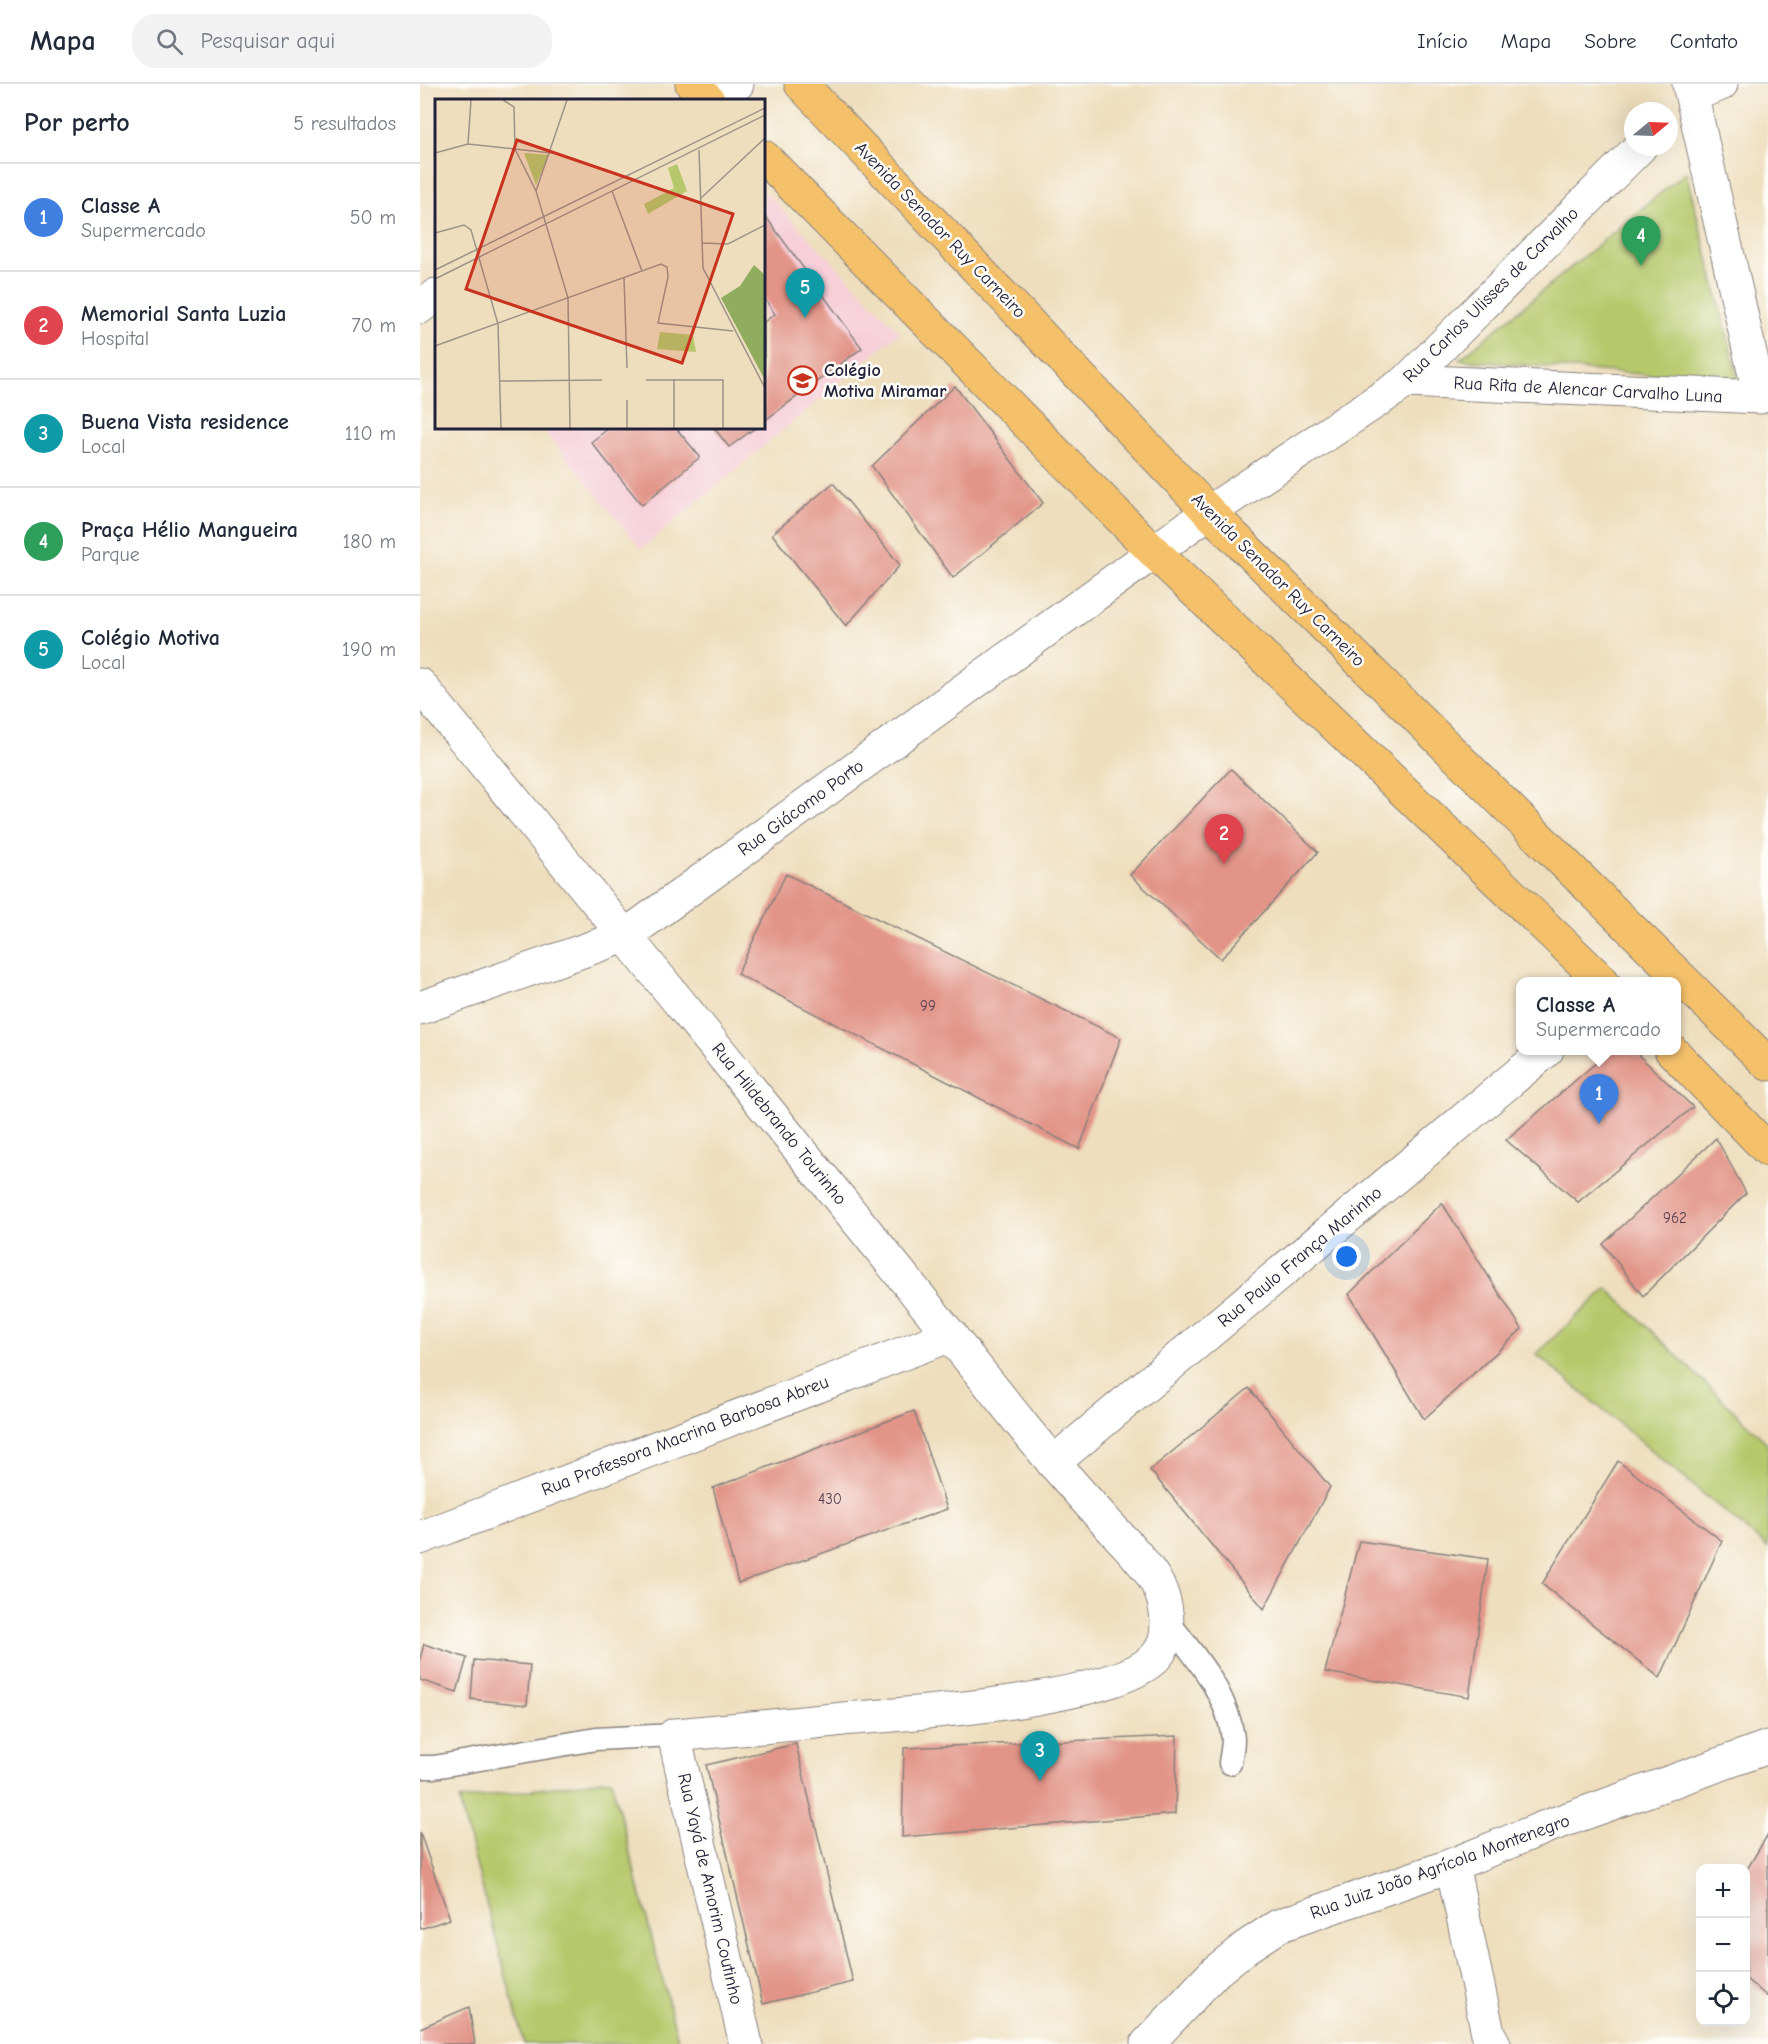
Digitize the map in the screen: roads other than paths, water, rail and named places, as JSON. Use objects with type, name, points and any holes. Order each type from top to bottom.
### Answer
[{"type":"main road","points":[[692,84],[707,99]]},
{"type":"main road","name":"Avenida Senador Ruy Carneiro","points":[[801,84],[1209,512],[1680,977]]},
{"type":"main road","points":[[765,158],[1153,551],[1599,977]]},
{"type":"main road","name":"Avenida Senador Ruy Carneiro","points":[[1681,978],[1768,1064]]},
{"type":"main road","points":[[1676,1055],[1768,1150]]},
{"type":"street","points":[[717,99],[737,84]]},
{"type":"street","points":[[1678,110],[1701,88]]},
{"type":"street","points":[[1701,88],[1764,397]]},
{"type":"street","name":"Rua Carlos Ulisses de Carvalho","points":[[1153,551],[1407,381],[1631,156]]},
{"type":"street","points":[[420,307],[435,296]]},
{"type":"street","name":"Rua Rita de Alencar Carvalho Luna","points":[[1407,381],[1764,397]]},
{"type":"street","name":"Rua Giácomo Porto","points":[[420,1008],[625,936],[1153,551]]},
{"type":"street","name":"Rua Hildebrando Tourinho","points":[[420,685],[1053,1463],[1140,1560],[1156,1581],[1167,1620]]},
{"type":"street","name":"Rua Paulo França Marinho","points":[[1053,1463],[1541,1055]]},
{"type":"street","name":"Rua Professora Macrina Barbosa Abreu","points":[[420,1538],[951,1335]]},
{"type":"street","points":[[674,1735],[976,1707],[1082,1689],[1119,1678],[1144,1666],[1158,1654],[1164,1640],[1167,1620]]},
{"type":"street","name":"Rua Yayá de Amorim Coutinho","points":[[674,1735],[746,2044]]},
{"type":"street","name":"Rua Juiz João Agrícola Montenegro","points":[[1147,2044],[1215,1972],[1246,1947],[1278,1926],[1452,1865],[1543,1828],[1768,1747]]},
{"type":"street","points":[[1452,1865],[1488,2033],[1494,2044]]},
{"type":"lane","points":[[1167,1620],[1209,1678],[1227,1711],[1233,1741],[1230,1762]]},
{"type":"lane","points":[[420,1767],[434,1767],[596,1739],[674,1735]]},
{"type":"place","name":"Praça Hélio Mangueira","points":[[1641,266]]},
{"type":"place","name":"Colégio Motiva","points":[[805,318]]},
{"type":"place","name":"Colégio Motiva Miramar","points":[[803,380]]},
{"type":"place","name":"Memorial Santa Luzia","points":[[1224,864]]},
{"type":"place","name":"Classe A","points":[[1599,1124]]},
{"type":"place","name":"Buena Vista residence","points":[[1040,1781]]}]
